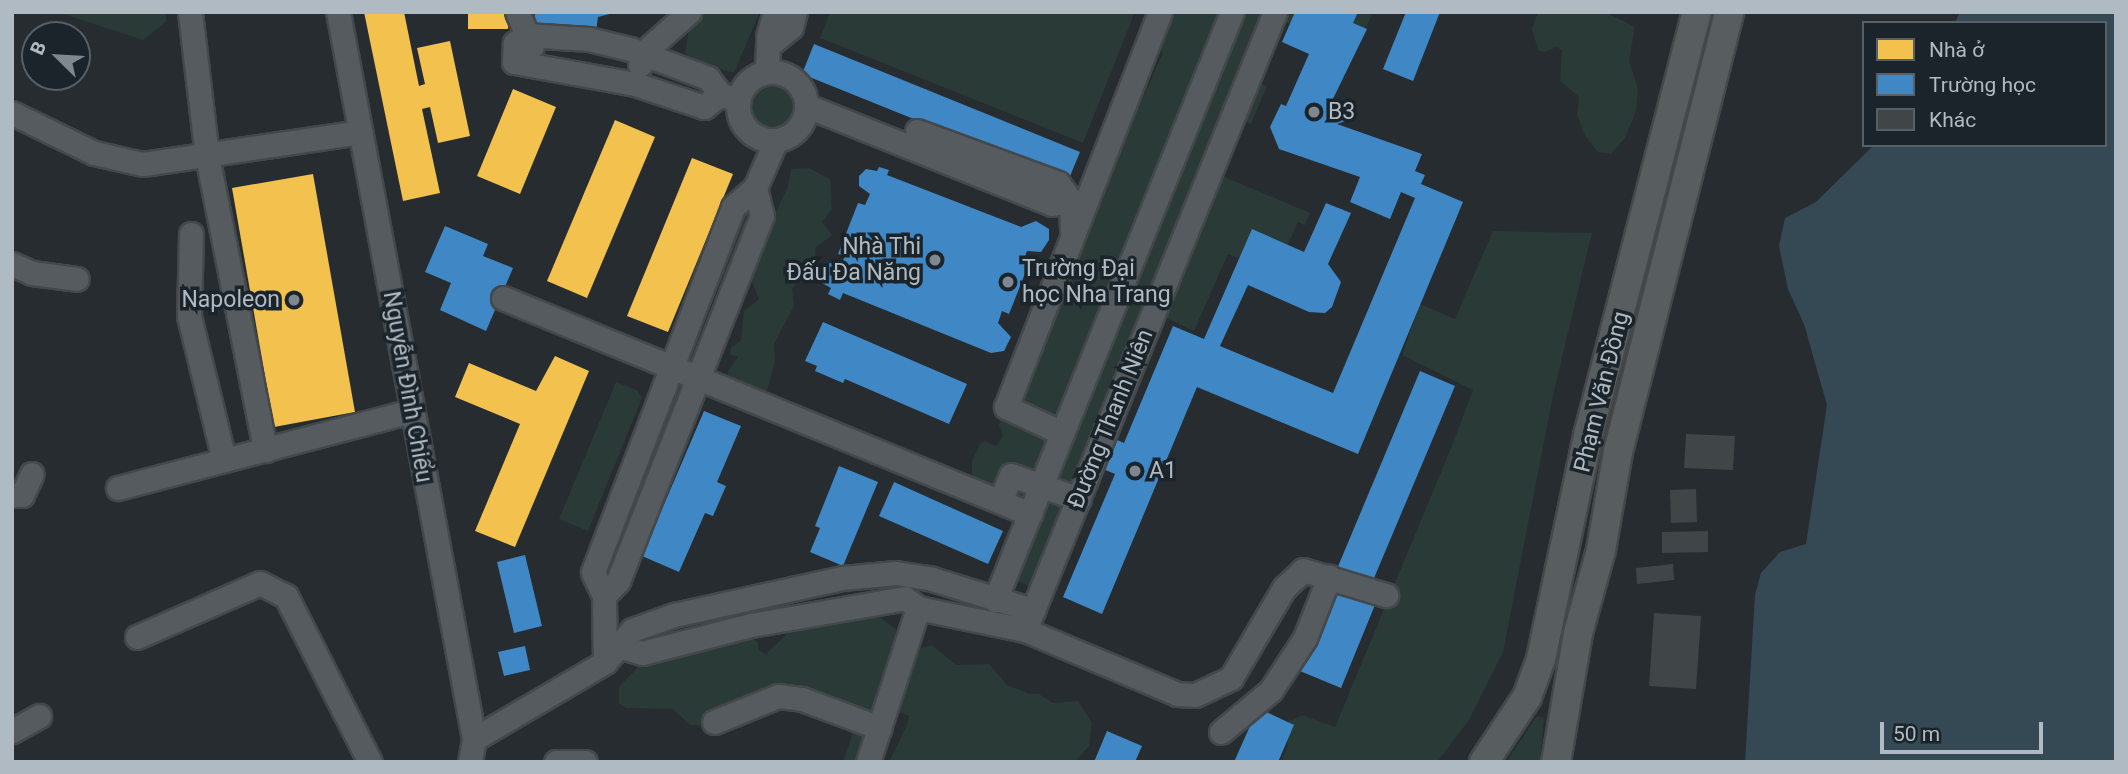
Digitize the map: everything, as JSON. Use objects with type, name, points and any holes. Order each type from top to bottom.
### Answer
[{"type":"main road","name":"Phạm Văn Đồng","points":[[1484,762],[1527,697],[1541,659],[1590,432],[1698,12]]},
{"type":"main road","name":"Phạm Văn Đồng","points":[[1556,762],[1578,633],[1601,550],[1639,366],[1730,12]]},
{"type":"main road","points":[[1569,762],[1601,550]]},
{"type":"street","points":[[190,12],[207,156],[265,450]]},
{"type":"street","name":"Nguyễn Đình Chiểu","points":[[338,12],[472,750]]},
{"type":"street","points":[[517,12],[541,65],[635,84],[704,107],[729,97],[767,72],[784,74],[797,83],[811,108]]},
{"type":"street","points":[[635,84],[643,53],[689,12]]},
{"type":"street","points":[[767,72],[775,12]]},
{"type":"street","points":[[769,45],[791,27],[795,12]]},
{"type":"street","points":[[1062,433],[1006,408],[1160,12]]},
{"type":"street","name":"Đường Thanh Niên","points":[[995,600],[1232,12]]},
{"type":"street","name":"Đường Thanh Niên","points":[[1029,620],[1275,12]]},
{"type":"street","points":[[603,30],[624,33],[643,53]]},
{"type":"street","points":[[526,35],[589,40],[643,53],[709,78],[729,97],[743,123],[752,133],[776,140]]},
{"type":"street","points":[[1210,65],[1248,80]]},
{"type":"street","points":[[613,655],[604,596],[593,572],[668,367],[733,207],[755,188],[776,140],[800,126],[811,108],[836,102],[936,146],[1058,183],[1071,201],[1073,237]]},
{"type":"street","points":[[12,113],[116,160],[143,164],[360,132]]},
{"type":"street","points":[[604,596],[618,581],[762,216],[755,188]]},
{"type":"street","points":[[191,234],[189,316],[224,460]]},
{"type":"street","points":[[12,264],[32,273],[77,279]]},
{"type":"street","points":[[700,288],[728,300]]},
{"type":"street","points":[[503,299],[1030,513]]},
{"type":"street","points":[[118,488],[411,411]]},
{"type":"street","points":[[12,495],[22,495],[33,474]]},
{"type":"street","points":[[1000,501],[1011,475],[1040,488],[1079,499]]},
{"type":"street","points":[[472,750],[613,655],[632,629],[674,615],[842,578],[914,575],[995,600],[1029,620],[1177,694],[1195,695],[1231,678],[1284,588],[1303,570],[1386,595]]},
{"type":"street","points":[[869,762],[912,603],[914,575]]},
{"type":"street","points":[[1221,732],[1271,690],[1305,638],[1329,577]]},
{"type":"street","points":[[842,578],[846,605]]},
{"type":"street","points":[[137,637],[260,583],[286,596],[370,762]]},
{"type":"street","points":[[613,655],[642,653],[846,605],[912,603],[1029,620]]},
{"type":"street","points":[[714,722],[778,696],[802,699],[880,728]]},
{"type":"street","points":[[12,731],[39,716]]},
{"type":"street","points":[[556,762],[585,762]]},
{"type":"shaded area","points":[[58,12],[166,12],[166,22],[143,40]]},
{"type":"shaded area","points":[[702,12],[760,12],[734,73],[693,61],[685,53],[689,29]]},
{"type":"shaded area","points":[[830,12],[1135,12],[1083,143],[820,38]]},
{"type":"shaded area","points":[[1170,12],[1373,12],[1359,44],[1281,21],[1254,81],[1267,86],[1251,124],[1243,121],[1220,175],[1310,213],[1305,225],[1298,222],[1275,273],[1228,254],[1194,331],[1154,312],[1036,589],[995,571],[1014,521],[1014,504],[972,481],[972,461],[980,444],[985,441],[996,446],[1003,436],[999,425],[1002,411],[1044,347],[1040,336],[1052,309],[1061,305],[1078,262],[1073,245],[1091,227],[1107,189],[1107,117],[1110,110],[1142,99],[1162,55],[1159,35]]},
{"type":"shaded area","points":[[1538,12],[1605,12],[1635,27],[1629,61],[1638,89],[1636,111],[1625,138],[1611,154],[1598,152],[1585,136],[1577,115],[1579,97],[1560,81],[1562,50],[1557,47],[1544,52],[1538,50],[1532,29]]},
{"type":"shaded area","points":[[772,85],[787,91],[793,106],[787,121],[772,127],[757,121],[751,106],[757,91]]},
{"type":"shaded area","points":[[809,168],[830,179],[832,209],[822,222],[832,235],[815,248],[816,264],[792,288],[794,306],[774,344],[775,361],[765,398],[726,383],[728,371],[738,357],[730,354],[731,348],[741,340],[744,311],[759,299],[748,273],[788,186],[791,169]]},
{"type":"shaded area","points":[[750,210],[724,285],[716,288],[714,284],[743,211]]},
{"type":"shaded area","points":[[1493,231],[1592,233],[1554,391],[1503,652],[1469,720],[1437,762],[1281,762],[1288,746],[1285,723],[1302,715],[1335,727],[1449,453],[1473,390],[1402,355],[1420,304],[1455,319]]},
{"type":"shaded area","points":[[616,382],[637,390],[642,398],[588,531],[559,519]]},
{"type":"shaded area","points":[[671,399],[677,400],[625,538],[619,539]]},
{"type":"shaded area","points":[[875,614],[896,629],[907,652],[932,645],[956,665],[989,664],[1007,685],[1030,694],[1039,694],[1053,703],[1078,701],[1092,723],[1089,746],[1075,762],[889,762],[907,725],[909,716],[901,713],[893,714],[873,762],[843,762],[852,735],[850,725],[791,707],[767,712],[741,728],[690,725],[673,709],[626,708],[619,703],[619,687],[645,660],[752,637],[758,642],[758,650],[766,654],[799,622]]},
{"type":"shaded area","points":[[1537,716],[1544,718],[1540,762],[1506,762]]},
{"type":"water","points":[[1960,12],[2116,12],[2116,762],[1745,762],[1755,595],[1761,573],[1780,552],[1806,544],[1827,405],[1804,324],[1788,289],[1779,246],[1785,218],[1816,202],[1872,147],[2107,147],[2107,21],[1956,21]]},
{"type":"building: Nhà ở","points":[[364,12],[404,12],[419,86],[425,84],[417,48],[450,41],[470,136],[438,143],[430,107],[422,109],[440,193],[403,201]]},
{"type":"building: Nhà ở","points":[[468,12],[508,12],[508,29],[468,29]]},
{"type":"building: Nhà ở","points":[[513,89],[556,107],[520,194],[477,176]]},
{"type":"building: Nhà ở","points":[[615,120],[655,137],[587,298],[547,281]]},
{"type":"building: Nhà ở","points":[[692,158],[733,174],[668,332],[627,316]]},
{"type":"building: Nhà ở","name":"Napoleon","points":[[313,174],[355,412],[274,427],[232,188]]},
{"type":"building: Nhà ở","points":[[555,356],[589,371],[515,547],[475,531],[520,424],[455,397],[469,363],[536,391]]},
{"type":"building: Trường học","points":[[535,12],[617,12],[598,17],[596,32],[534,28]]},
{"type":"building: Trường học","points":[[1295,12],[1358,12],[1353,23],[1367,29],[1329,107],[1346,100],[1353,118],[1337,124],[1422,154],[1415,171],[1425,175],[1421,184],[1463,202],[1358,454],[1197,387],[1102,614],[1063,597],[1115,474],[1103,469],[1115,439],[1124,443],[1173,326],[1204,339],[1252,229],[1304,252],[1326,203],[1351,213],[1328,264],[1341,282],[1332,307],[1325,313],[1309,312],[1248,285],[1220,346],[1333,393],[1415,198],[1401,192],[1390,219],[1350,202],[1360,177],[1279,149],[1270,127],[1281,104],[1286,106],[1309,54],[1282,42]]},
{"type":"building: Trường học","points":[[1406,12],[1440,12],[1413,81],[1383,69]]},
{"type":"building: Trường học","points":[[814,44],[1080,152],[1068,181],[802,74]]},
{"type":"building: Trường học","name":"Nhà Thi Đấu Đa Năng","points":[[879,167],[889,170],[887,175],[1021,227],[1036,221],[1049,229],[1049,240],[1041,252],[1027,251],[1024,259],[1030,261],[1009,314],[1002,311],[998,323],[1011,337],[1004,351],[991,353],[843,293],[840,300],[828,294],[831,288],[822,283],[821,269],[830,263],[840,266],[845,256],[838,254],[858,203],[865,205],[870,194],[859,186],[859,176],[866,169],[877,171]]},
{"type":"building: Trường học","points":[[445,226],[488,244],[483,256],[513,268],[486,331],[440,310],[451,283],[425,272]]},
{"type":"building: Trường học","points":[[823,322],[967,384],[949,424],[845,379],[843,383],[815,371],[817,366],[805,361]]},
{"type":"building: Trường học","points":[[1420,371],[1455,386],[1369,590],[1334,576]]},
{"type":"building: Trường học","points":[[704,411],[741,426],[717,482],[726,486],[713,516],[705,513],[679,572],[642,556]]},
{"type":"building: Trường học","points":[[839,466],[878,482],[843,566],[810,552],[820,528],[815,526]]},
{"type":"building: Trường học","points":[[894,482],[1003,531],[988,564],[879,516]]},
{"type":"building: Trường học","points":[[525,555],[542,626],[514,633],[497,562]]},
{"type":"building: Trường học","points":[[1332,581],[1377,600],[1341,688],[1295,669]]},
{"type":"building: Trường học","points":[[525,646],[530,670],[504,676],[498,652]]},
{"type":"building: Trường học","points":[[1258,708],[1294,725],[1278,762],[1234,762]]},
{"type":"building: Trường học","points":[[1107,731],[1142,746],[1135,762],[1094,762]]},
{"type":"building: Khác","points":[[1686,434],[1735,436],[1733,470],[1684,468]]},
{"type":"building: Khác","points":[[1696,489],[1697,522],[1671,523],[1670,490]]},
{"type":"building: Khác","points":[[1708,531],[1708,552],[1662,553],[1662,532]]},
{"type":"building: Khác","points":[[1673,564],[1674,580],[1637,584],[1636,568]]},
{"type":"building: Khác","points":[[1654,613],[1701,616],[1696,689],[1649,686]]},
{"type":"place","name":"B3","points":[[1314,112]]},
{"type":"place","name":"Nhà Thi Đấu Đa Năng","points":[[935,260]]},
{"type":"place","name":"Trường Đại học Nha Trang","points":[[1008,282]]},
{"type":"place","name":"Napoleon","points":[[294,300]]},
{"type":"place","name":"A1","points":[[1135,471]]}]
